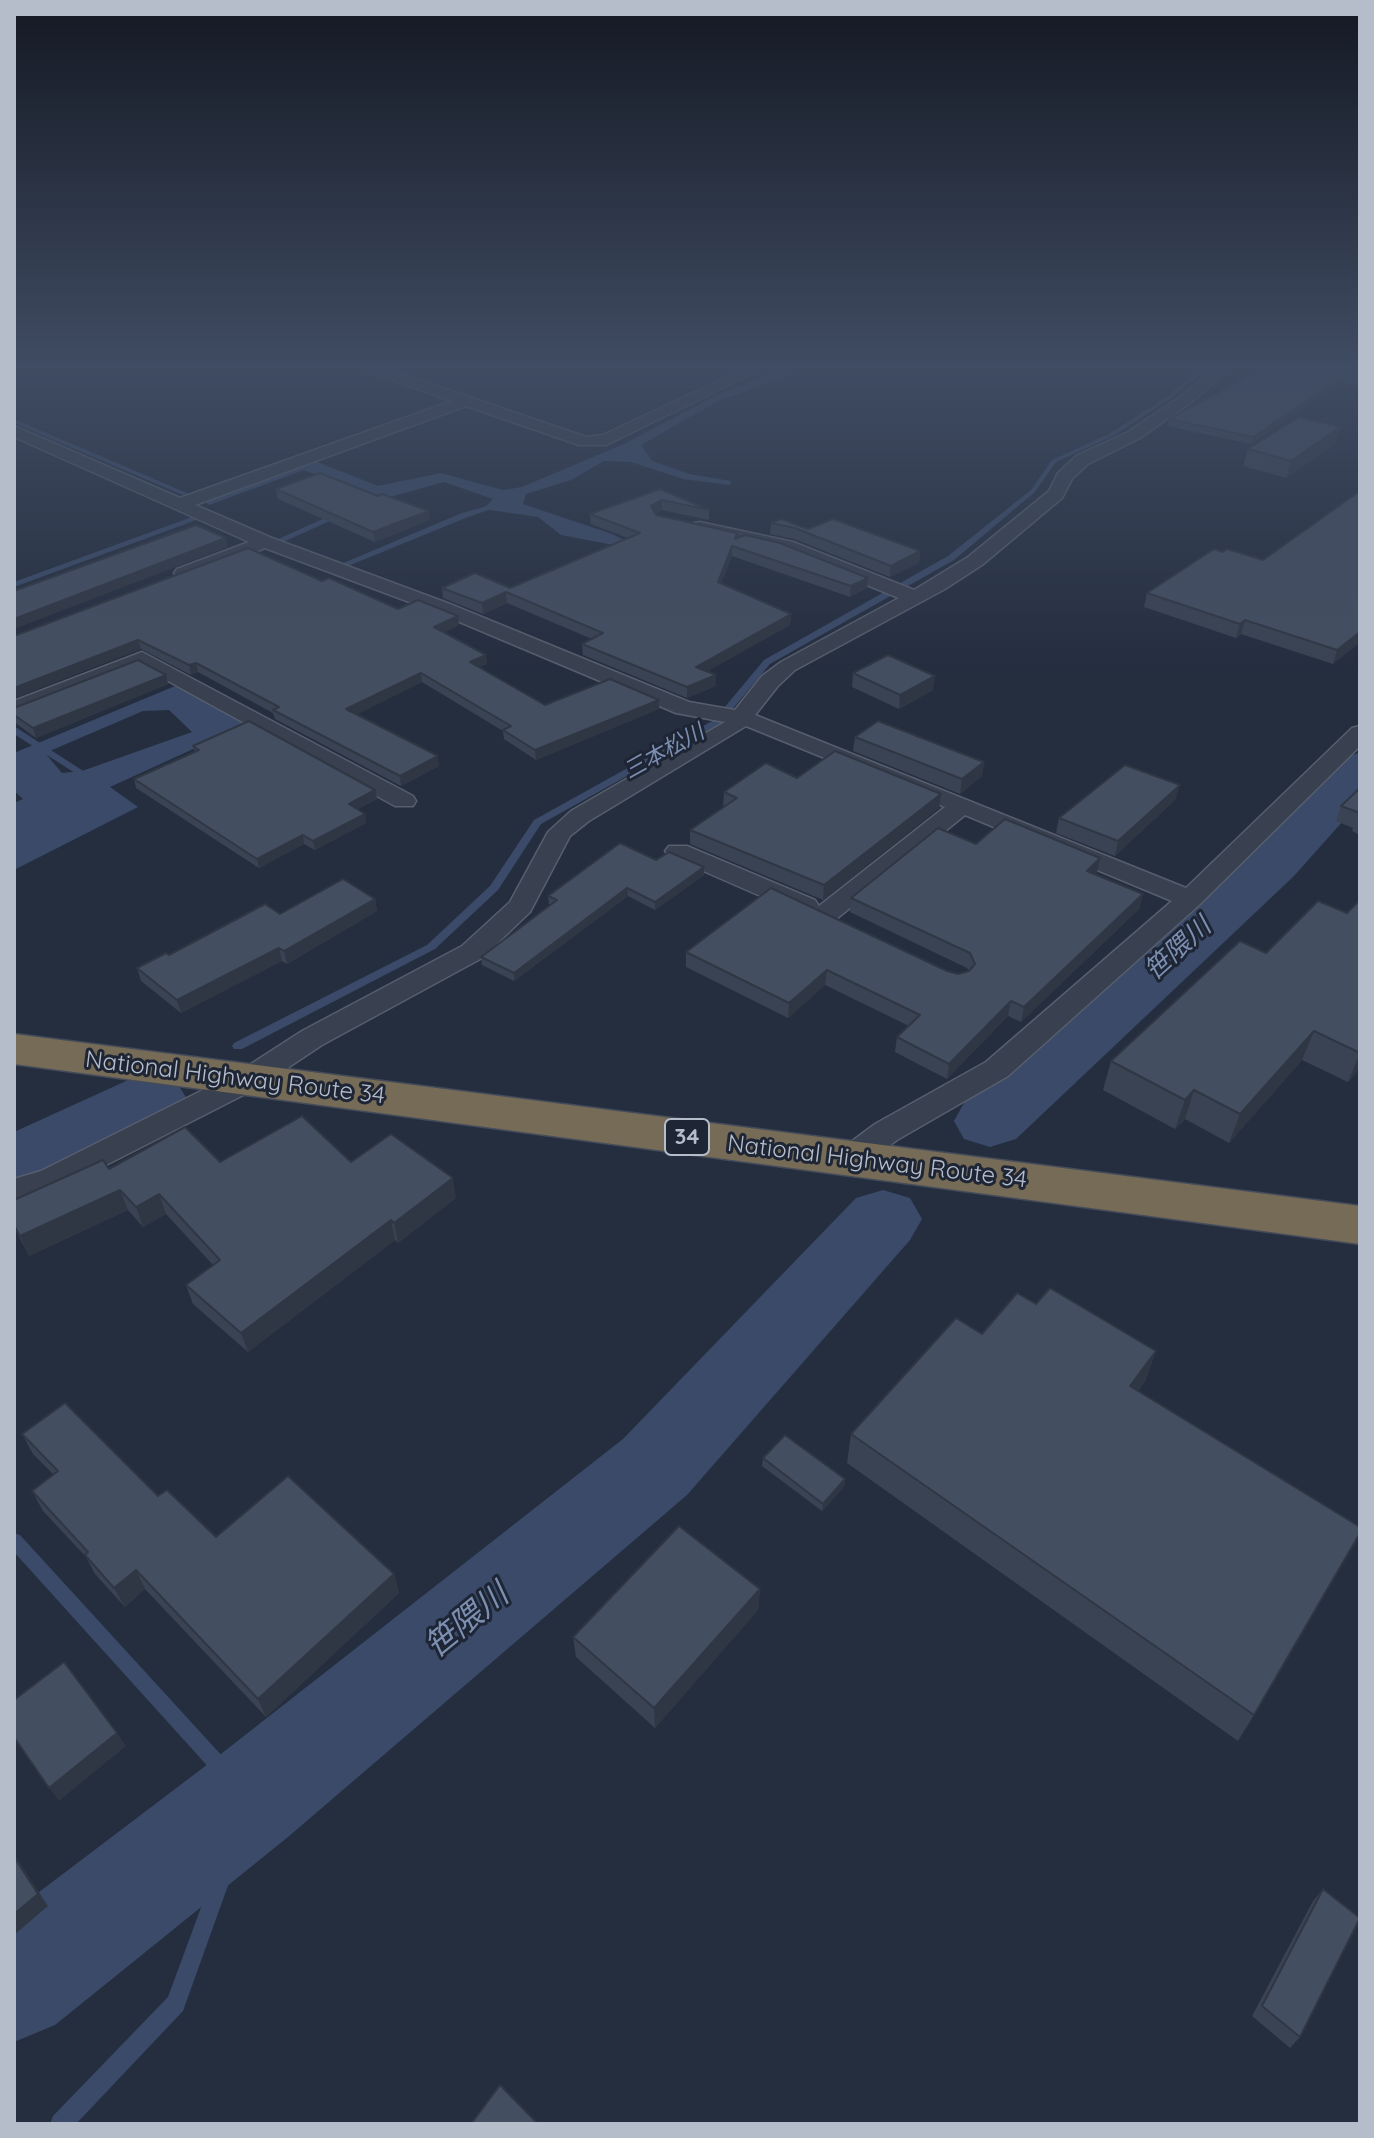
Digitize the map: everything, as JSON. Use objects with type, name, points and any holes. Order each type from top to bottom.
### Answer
[{"type":"highway","name":"National Highway Route 34","points":[[14,1049],[1360,1225]]},
{"type":"street","points":[[100,468],[265,542],[443,608],[684,708],[743,718],[1190,899]]},
{"type":"street","points":[[183,503],[281,468]]},
{"type":"street","points":[[14,1191],[52,1179],[248,1080],[312,1038],[472,952],[521,906],[560,832],[580,816],[743,718],[770,681],[788,666],[975,561],[1056,494],[1064,477],[1074,468]]},
{"type":"street","points":[[678,522],[786,546],[914,597]]},
{"type":"street","points":[[162,581],[265,542]]},
{"type":"street","points":[[14,709],[142,658],[404,801]]},
{"type":"street","points":[[851,1158],[886,1132],[997,1069],[1190,899],[1360,733]]},
{"type":"street","points":[[826,914],[962,805]]},
{"type":"street","points":[[678,851],[852,927]]},
{"type":"water","points":[[296,468],[332,468],[378,486],[441,473],[503,490],[522,487],[568,468],[592,468],[571,480],[526,494],[523,504],[612,534],[688,573],[624,547],[561,535],[538,517],[483,509],[493,499],[444,482],[379,500],[304,470],[209,505],[204,501]]},
{"type":"water","points":[[649,468],[671,468],[731,481],[730,485],[683,479]]},
{"type":"water","points":[[180,684],[250,723],[110,787],[138,807],[14,870],[14,803],[23,799],[14,791],[14,753]],"holes":[[[169,710],[192,732],[82,771],[62,773],[45,753],[143,711]]]},
{"type":"building","points":[[320,473],[378,496],[382,494],[429,511],[373,532],[276,489]]},
{"type":"building","points":[[660,489],[709,510],[662,500],[651,506],[656,515],[737,533],[735,539],[745,535],[780,543],[868,578],[851,586],[732,546],[718,582],[791,614],[696,667],[716,675],[687,687],[582,644],[603,633],[506,592],[482,603],[442,588],[475,573],[510,588],[640,533],[590,514]]},
{"type":"building","points":[[1360,491],[1360,632],[1337,650],[1245,620],[1240,624],[1147,593],[1214,549],[1223,552],[1227,549],[1263,560]]},
{"type":"building","points":[[781,519],[808,529],[833,519],[920,551],[891,566],[795,528],[771,523]]},
{"type":"building","points":[[196,525],[226,538],[14,619],[14,591]]},
{"type":"building","points":[[248,548],[322,581],[329,578],[398,609],[418,600],[458,616],[434,627],[486,655],[470,662],[545,705],[610,679],[659,700],[535,750],[503,730],[511,726],[421,673],[346,709],[438,756],[400,776],[273,710],[279,707],[196,663],[189,665],[138,640],[14,688],[14,636]]},
{"type":"building","points":[[888,655],[935,676],[900,695],[853,673]]},
{"type":"building","points":[[138,660],[166,675],[33,728],[14,715],[14,708]]},
{"type":"building","points":[[249,721],[375,790],[349,804],[365,814],[313,841],[303,835],[257,859],[134,779],[199,750],[193,746]]},
{"type":"building","points":[[878,721],[984,762],[962,779],[855,737]]},
{"type":"building","points":[[835,751],[941,794],[824,885],[690,830],[737,798],[724,792],[766,763],[797,778]]},
{"type":"building","points":[[1125,765],[1180,785],[1118,841],[1059,818]]},
{"type":"building","points":[[1360,788],[1360,813],[1341,806]]},
{"type":"building","points":[[1005,819],[1100,858],[1087,871],[1143,894],[1024,1007],[1011,1001],[949,1064],[897,1037],[920,1015],[827,970],[789,1003],[686,952],[771,888],[947,971],[958,974],[969,971],[975,964],[970,953],[851,898],[938,828],[976,844]]},
{"type":"building","points":[[620,843],[656,860],[669,852],[704,867],[655,902],[627,888],[514,973],[481,957],[557,900],[548,896]]},
{"type":"building","points":[[343,879],[375,899],[284,951],[279,948],[177,1000],[137,968],[166,953],[169,955],[265,904],[280,914]]},
{"type":"building","points":[[1360,900],[1360,1053],[1314,1031],[1240,1114],[1194,1090],[1185,1100],[1111,1061],[1240,941],[1266,953],[1318,901],[1347,913]]},
{"type":"building","points":[[302,1116],[351,1162],[391,1134],[453,1178],[394,1223],[391,1220],[241,1333],[186,1285],[220,1260],[159,1194],[136,1207],[120,1190],[20,1236],[14,1225],[14,1200],[103,1160],[109,1169],[185,1127],[220,1162]]},
{"type":"building","points":[[1050,1288],[1156,1351],[1130,1386],[1360,1527],[1360,1533],[1254,1715],[851,1434],[956,1318],[982,1334],[1017,1293],[1036,1304]]},
{"type":"building","points":[[65,1403],[158,1496],[167,1490],[216,1537],[288,1476],[394,1574],[258,1699],[136,1570],[114,1588],[85,1555],[88,1552],[32,1491],[58,1471],[22,1434]]},
{"type":"building","points":[[785,1435],[845,1479],[823,1504],[763,1458]]},
{"type":"building","points":[[679,1526],[760,1589],[654,1708],[573,1637]]},
{"type":"building","points":[[64,1662],[117,1733],[49,1788],[14,1737],[14,1700]]},
{"type":"building","points":[[14,1857],[38,1894],[14,1914]]},
{"type":"building","points":[[1323,1889],[1360,1918],[1300,2037],[1262,2006]]},
{"type":"building","points":[[500,2085],[538,2124],[471,2124]]},
{"type":"waterway","points":[[123,468],[187,495]]},
{"type":"waterway","name":"三本松川","points":[[238,1046],[431,947],[494,888],[537,822],[717,722],[767,662],[951,558],[1033,491],[1049,468]]},
{"type":"waterway","points":[[345,564],[465,515],[498,505]]},
{"type":"waterway","points":[[278,541],[341,514]]},
{"type":"waterway","points":[[14,585],[195,519]]},
{"type":"waterway","points":[[14,730],[92,780]]},
{"type":"waterway","name":"笹隈川","points":[[990,1121],[1273,863],[1360,769]]},
{"type":"waterway","name":"三本松川","points":[[14,1159],[36,1153],[151,1099]]},
{"type":"waterway","name":"笹隈川","points":[[14,1984],[250,1799],[655,1467],[883,1219]]},
{"type":"waterway","points":[[14,1540],[250,1799],[176,2004],[61,2124]]}]
